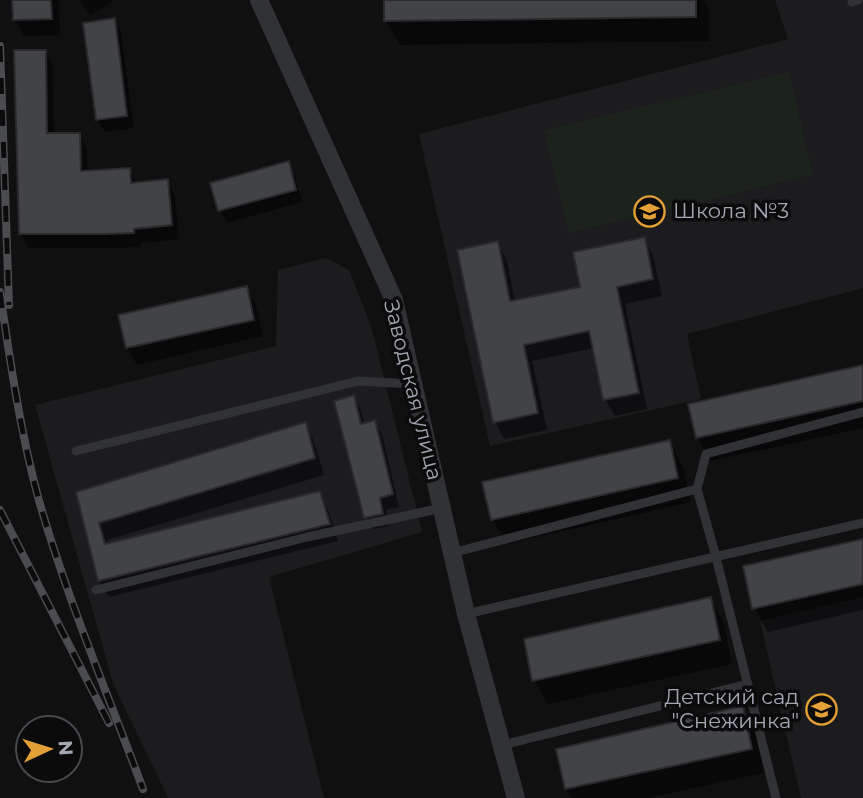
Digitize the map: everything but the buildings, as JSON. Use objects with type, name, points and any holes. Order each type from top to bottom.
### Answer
[{"type":"street","name":"Заводская улица","points":[[259,0],[394,300],[466,614],[516,798]]},
{"type":"lane","points":[[76,451],[358,381],[413,384]]},
{"type":"lane","points":[[776,798],[697,489],[706,454],[863,412]]},
{"type":"lane","points":[[452,552],[697,489]]},
{"type":"lane","points":[[96,590],[307,537],[442,508]]},
{"type":"lane","points":[[466,614],[863,523]]},
{"type":"lane","points":[[502,745],[748,684]]},
{"type":"shaded area","name":"Школа №3","points":[[775,0],[863,0],[863,288],[687,334],[701,399],[490,446],[419,134],[788,39]]},
{"type":"shaded area","points":[[789,72],[813,175],[569,233],[544,130]]},
{"type":"shaded area","points":[[326,258],[349,270],[372,329],[422,532],[269,577],[324,798],[168,798],[113,683],[35,405],[276,346],[278,270]]},
{"type":"shaded area","name":"Детский сад \"Снежинка\"","points":[[863,597],[863,798],[801,798],[760,621]]},
{"type":"railway","points":[[0,46],[9,305]]},
{"type":"railway","points":[[0,292],[21,421],[38,497],[74,607],[143,789]]},
{"type":"railway","points":[[0,510],[109,723]]},
{"type":"place","name":"Школа №3","points":[[650,211]]},
{"type":"place","name":"Детский сад \"Снежинка\"","points":[[822,709]]}]
